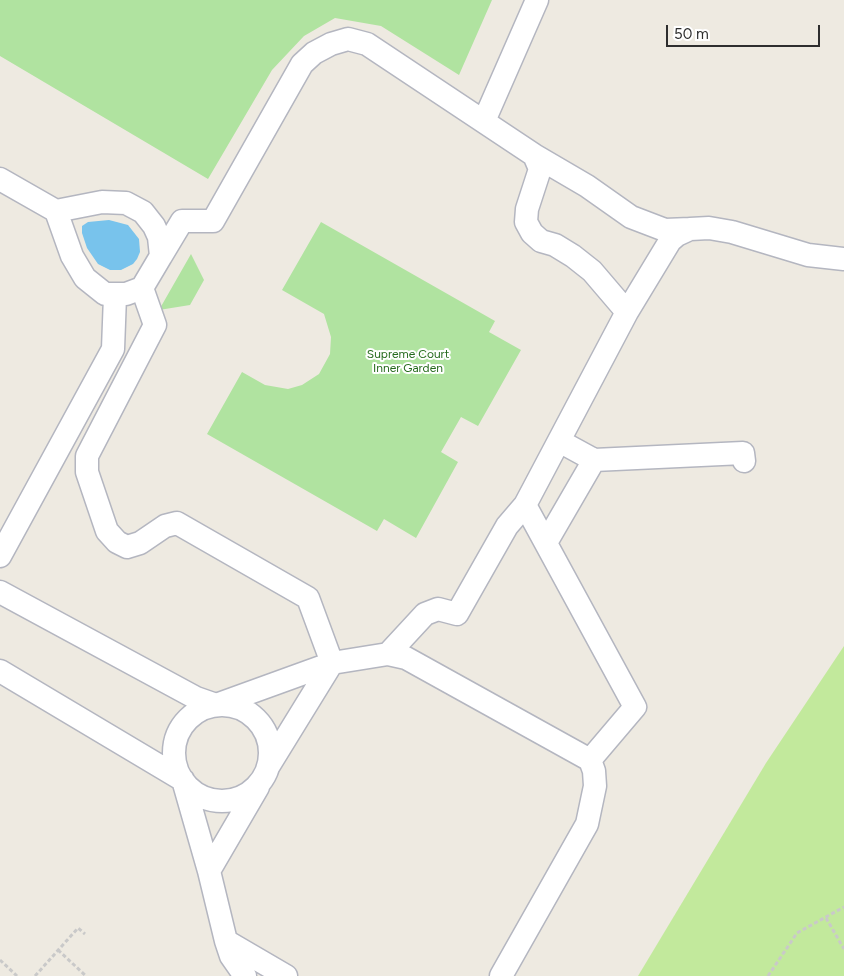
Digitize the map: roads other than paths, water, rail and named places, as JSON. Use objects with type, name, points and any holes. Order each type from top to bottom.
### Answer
[{"type":"lane","points":[[484,121],[537,0]]},
{"type":"lane","points":[[0,179],[56,211],[72,256],[85,278],[106,294],[114,296],[142,288],[182,221],[213,221],[302,64],[314,53],[331,44],[348,39],[367,44],[534,155],[587,186],[631,217],[665,230],[709,228],[732,232],[808,255],[844,259]]},
{"type":"lane","points":[[534,155],[540,169],[529,197],[526,222],[532,233],[573,256],[592,271],[627,312]]},
{"type":"lane","points":[[56,211],[102,202],[126,202],[143,212],[154,226],[159,236],[161,256]]},
{"type":"lane","points":[[388,654],[424,614],[438,609],[457,614],[507,526],[525,504],[561,442],[627,312],[670,241],[690,230]]},
{"type":"lane","points":[[142,288],[155,325],[87,456],[86,472],[107,531],[117,542],[127,547],[140,543],[165,526],[177,523],[308,598],[332,663]]},
{"type":"lane","points":[[0,556],[113,349],[114,296]]},
{"type":"lane","points":[[561,442],[594,460],[743,453],[744,461]]},
{"type":"lane","points":[[547,541],[594,460]]},
{"type":"lane","points":[[525,504],[547,541],[635,707],[590,760]]},
{"type":"lane","points":[[0,592],[196,698],[216,705],[230,705],[254,717],[263,728],[268,740],[270,754],[264,774],[250,792],[236,799],[221,801],[206,798],[193,791],[183,780],[0,671]]},
{"type":"lane","points":[[245,976],[231,956],[226,941],[210,871],[183,780],[176,764],[174,748],[178,733],[201,710],[332,663],[388,654],[406,658],[590,760],[594,770],[595,786],[587,824],[501,976]]},
{"type":"lane","points":[[210,871],[264,774],[332,663]]},
{"type":"lane","points":[[226,941],[286,976]]},
{"type":"water","points":[[109,220],[128,225],[139,239],[140,252],[137,259],[133,264],[121,270],[110,270],[98,264],[87,248],[82,233],[82,226],[88,222]]},
{"type":"park label","name":"Supreme Court Inner Garden","points":[[408,361]]}]
